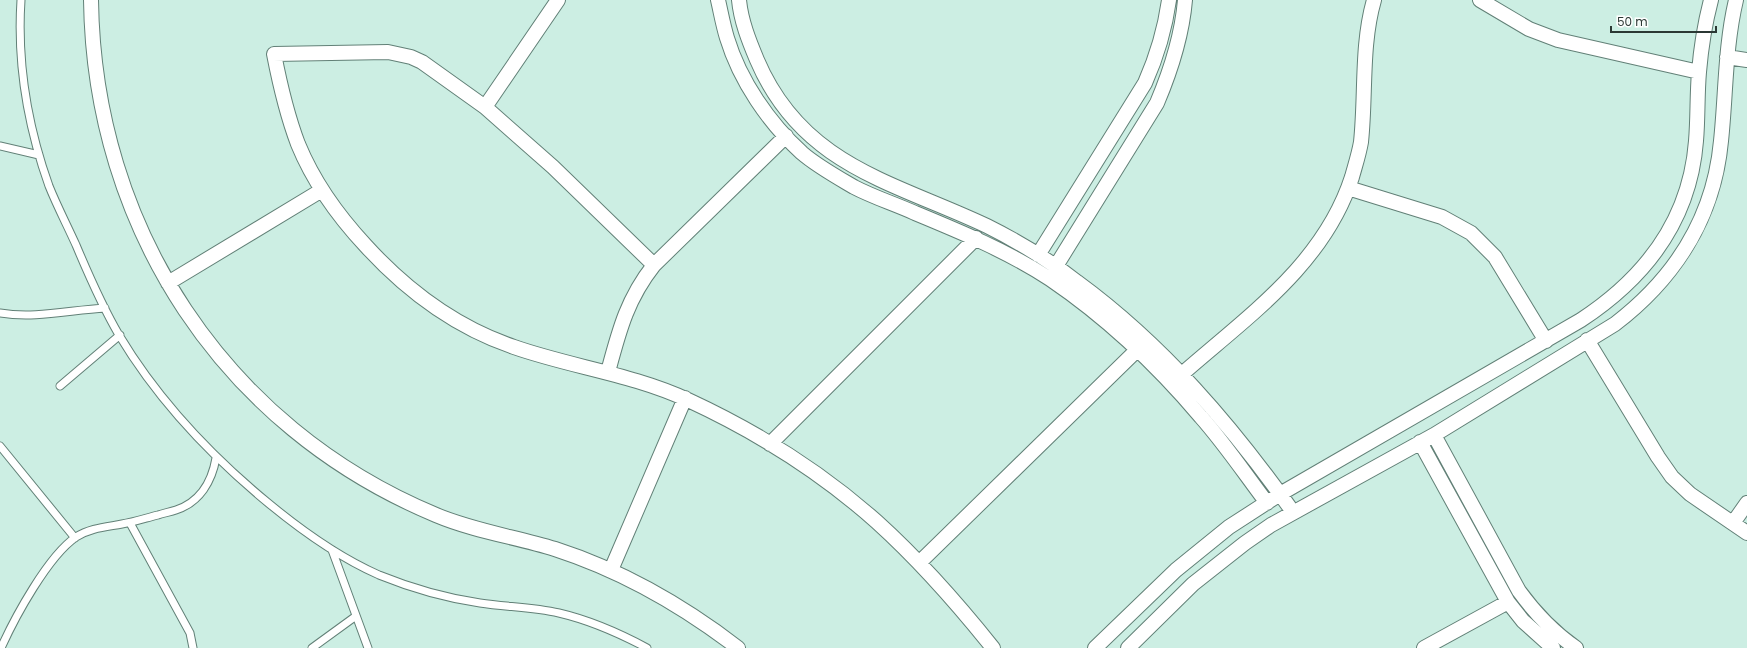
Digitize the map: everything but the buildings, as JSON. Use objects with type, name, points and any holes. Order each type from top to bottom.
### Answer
[{"type":"street","points":[[92,0],[93,44],[101,105],[115,161],[135,218],[147,245],[168,283],[194,323],[244,383],[283,421],[338,463],[380,489],[438,516],[468,526],[558,550],[611,570],[664,597],[696,616],[738,648]]},
{"type":"street","points":[[485,107],[558,0]]},
{"type":"street","points":[[718,0],[727,38],[737,63],[762,108],[803,154],[836,177],[856,188],[976,238],[1051,280],[1095,313],[1137,350],[1201,417],[1267,503]]},
{"type":"street","points":[[739,0],[748,38],[765,78],[791,116],[823,147],[862,171],[987,226],[1056,266],[1103,301],[1130,324],[1182,374],[1212,408],[1293,512]]},
{"type":"street","points":[[1038,255],[1145,83],[1163,33],[1169,0]]},
{"type":"street","points":[[1056,266],[1157,103],[1165,85],[1177,47],[1185,0]]},
{"type":"street","points":[[1182,374],[1287,282],[1302,266],[1328,230],[1348,188],[1360,143],[1368,29],[1374,0]]},
{"type":"street","points":[[1095,648],[1176,570],[1229,527],[1280,494],[1546,341],[1600,307],[1640,272],[1665,238],[1679,211],[1685,194],[1694,159],[1699,72],[1706,20],[1711,0]]},
{"type":"street","points":[[1128,648],[1169,607],[1244,543],[1293,512],[1434,435],[1615,324],[1646,299],[1672,269],[1693,236],[1709,200],[1719,161],[1727,57],[1731,23],[1736,0]]},
{"type":"street","points":[[1488,2],[1529,30],[1558,40],[1699,72]]},
{"type":"street","points":[[654,265],[553,168],[485,107],[432,68],[411,57],[400,54],[376,52],[274,54],[290,122],[299,146],[322,190],[350,229],[398,279],[434,308],[474,331],[495,340],[551,358],[608,372],[685,398],[740,426],[798,461],[851,500],[876,521],[952,598],[993,648]]},
{"type":"street","points":[[1727,57],[1747,60]]},
{"type":"street","points":[[608,372],[620,329],[629,304],[643,279],[654,265],[786,136]]},
{"type":"street","points":[[1348,188],[1442,217],[1471,233],[1495,257],[1546,341]]},
{"type":"street","points":[[168,283],[322,190]]},
{"type":"street","points":[[770,444],[976,238]]},
{"type":"street","points":[[1587,340],[1664,467],[1690,494],[1747,533]]},
{"type":"street","points":[[919,563],[1137,350]]},
{"type":"street","points":[[611,570],[685,398]]},
{"type":"street","points":[[1434,435],[1519,592],[1550,628],[1576,648]]},
{"type":"street","points":[[1420,442],[1508,602],[1523,621],[1553,648]]},
{"type":"street","points":[[1733,523],[1747,503]]},
{"type":"street","points":[[1424,648],[1508,602]]},
{"type":"lane","points":[[21,0],[23,67],[30,118],[39,155],[61,216],[105,308],[120,335],[151,382],[216,458],[288,520],[332,550],[379,574],[422,590],[480,603],[531,608],[559,613],[610,630],[647,648]]},
{"type":"lane","points":[[0,146],[39,155]]},
{"type":"lane","points":[[0,313],[39,316],[70,311],[105,308]]},
{"type":"lane","points":[[60,386],[120,335]]},
{"type":"lane","points":[[0,446],[75,538]]},
{"type":"lane","points":[[1,648],[30,595],[60,552],[75,538],[91,530],[130,523],[176,510],[186,505],[196,498],[204,489],[210,479],[216,458]]},
{"type":"lane","points":[[130,523],[190,633],[193,648]]},
{"type":"lane","points":[[332,550],[368,648]]},
{"type":"lane","points":[[312,648],[356,616]]}]
